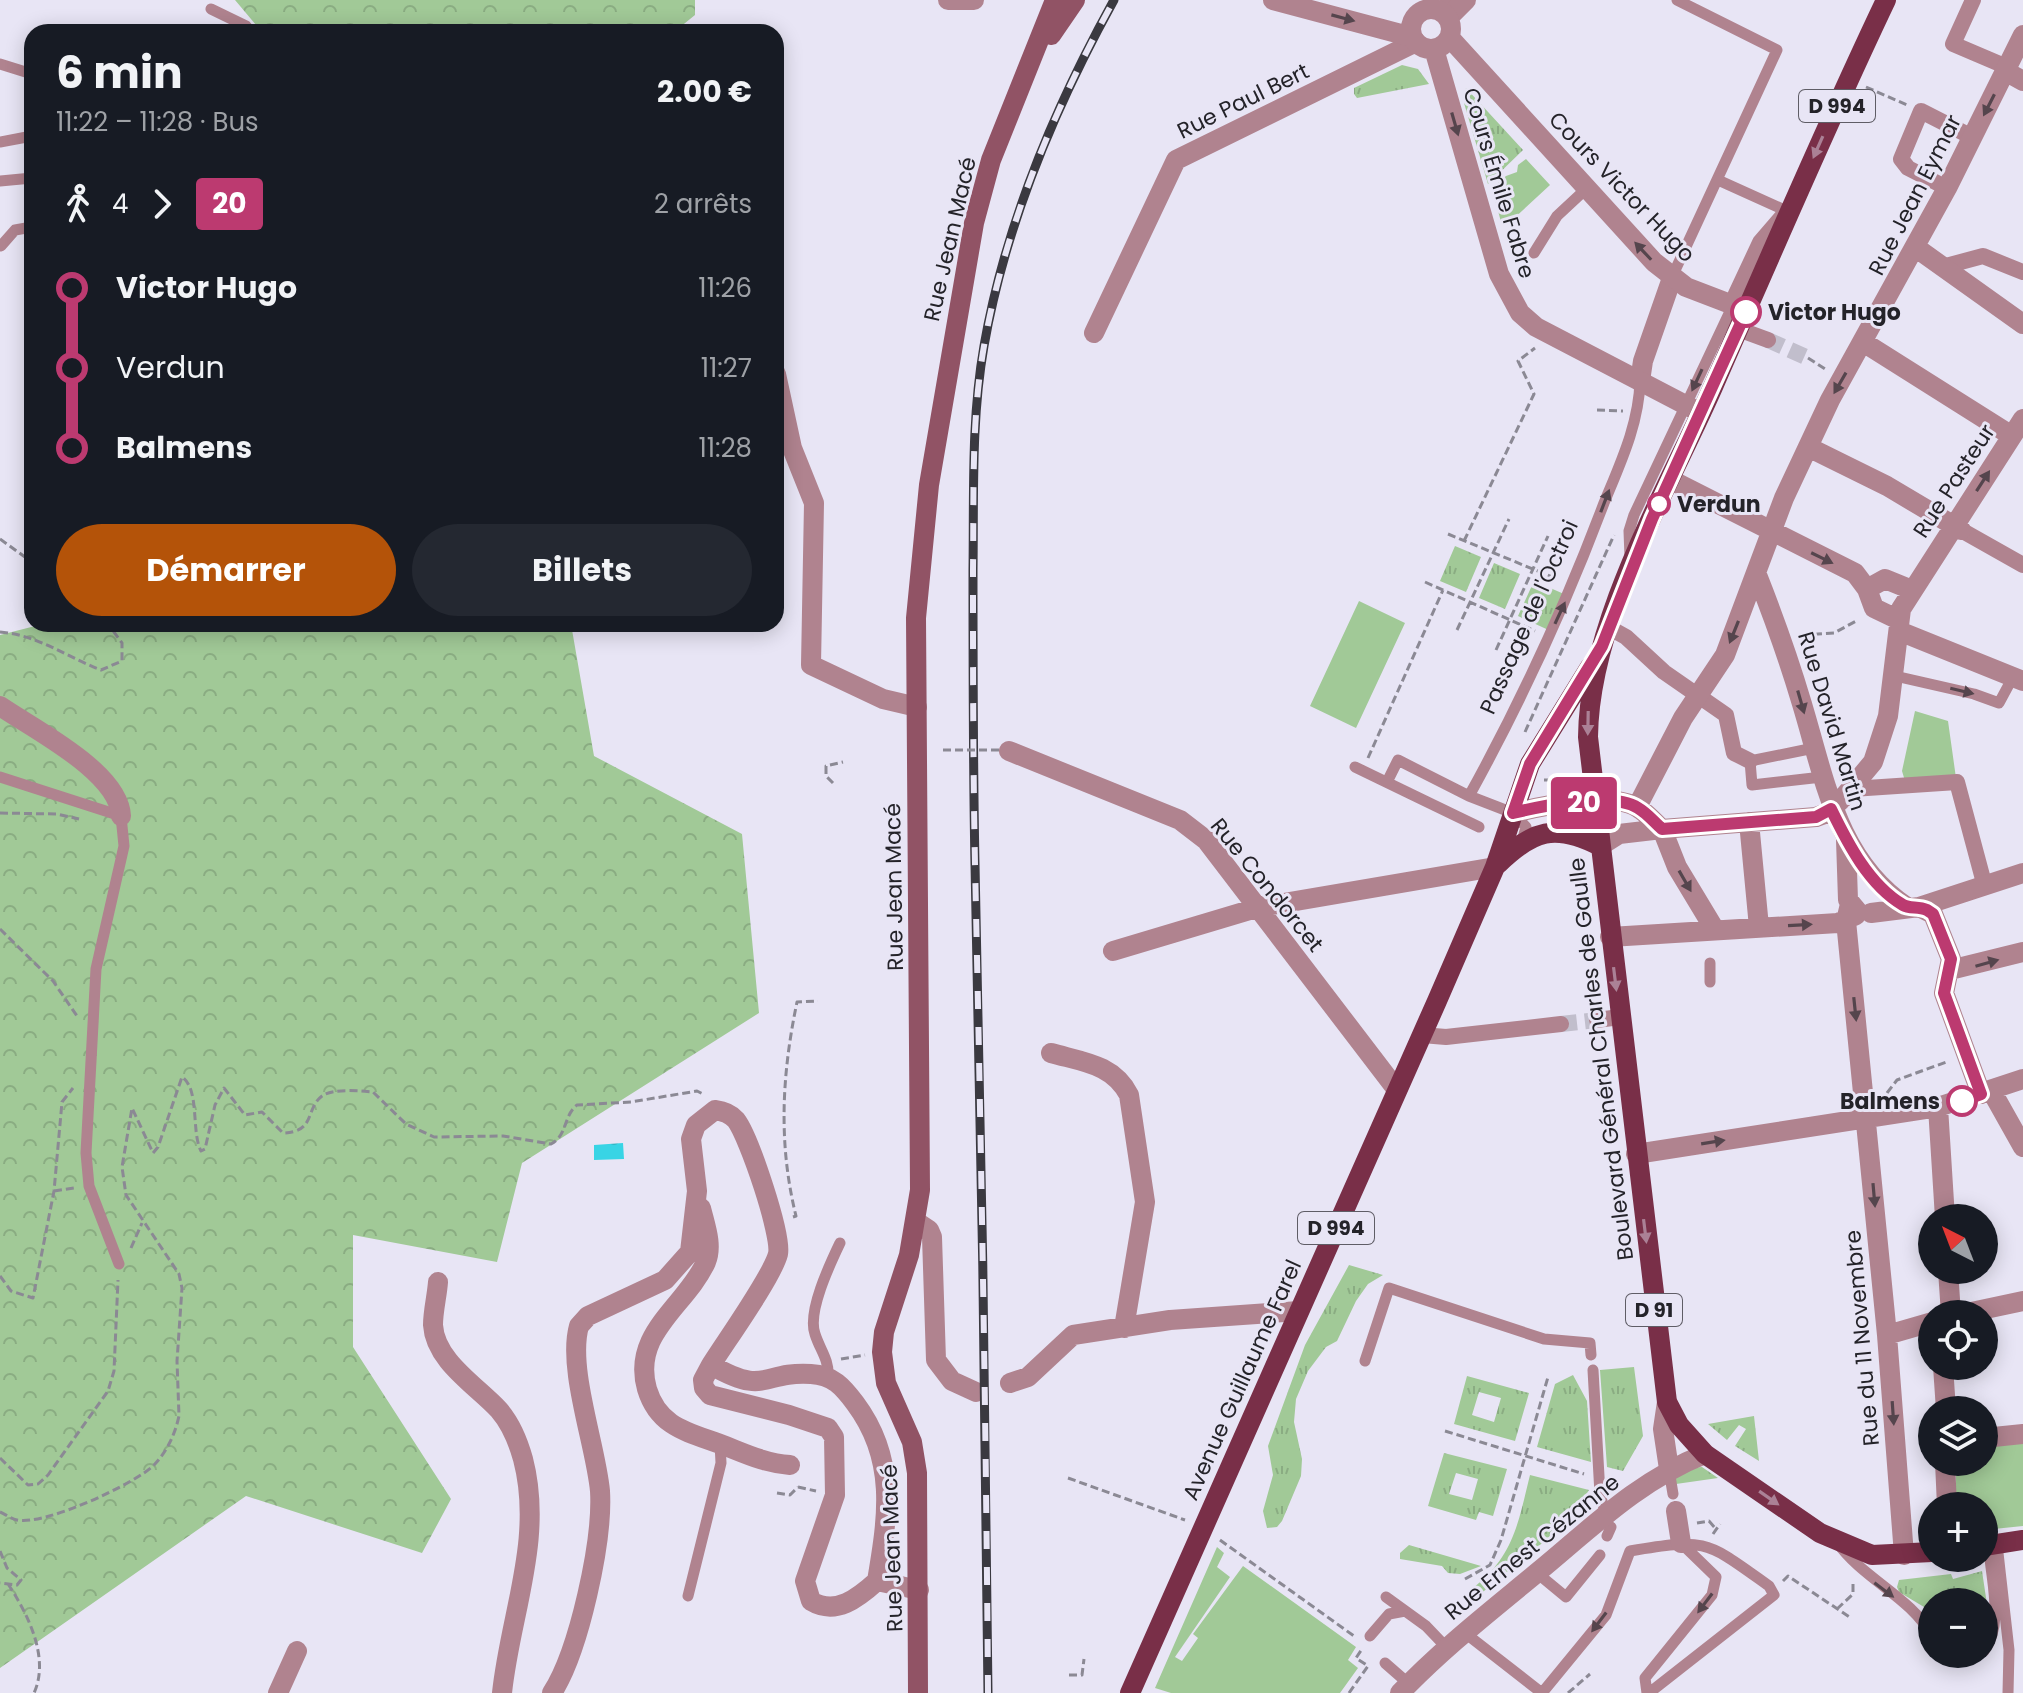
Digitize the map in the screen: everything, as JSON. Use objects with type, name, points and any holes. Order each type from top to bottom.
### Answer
[{"type":"main road","name":"D 994","points":[[1495,867],[1530,764],[1605,637],[1671,480],[1693,410],[1738,329],[1886,0]]},
{"type":"main road","name":"Rue Jean Macé","points":[[918,1693],[917,1473],[912,1442],[886,1383],[882,1352],[884,1332],[917,1222],[922,1124],[917,707],[920,550],[943,390],[974,223],[991,160],[1022,82],[1066,4]]},
{"type":"main road","name":"Boulevard Général Charles de Gaulle","points":[[1605,637],[1588,710],[1594,802],[1636,1154],[1667,1402],[1679,1425],[1705,1454]]},
{"type":"main road","points":[[1495,867],[1521,842],[1557,832],[1600,846]]},
{"type":"main road","name":"Avenue Guillaume Farel","points":[[1130,1693],[1211,1533],[1299,1311],[1495,867]]},
{"type":"main road","name":"D 91","points":[[1705,1454],[1837,1542],[1872,1555],[1918,1554]]},
{"type":"main road","points":[[1998,1544],[2023,1540]]},
{"type":"street","points":[[948,0],[974,0]]},
{"type":"street","points":[[1273,0],[1435,20]]},
{"type":"street","name":"Rue Paul Bert","points":[[1094,333],[1176,160],[1435,20],[1466,0]]},
{"type":"street","points":[[1973,0],[1953,44],[2012,73]]},
{"type":"street","name":"Cours Victor Hugo","points":[[1435,20],[1586,189],[1672,278],[1733,305]]},
{"type":"street","name":"Cours Émile Fabre","points":[[1435,20],[1499,274],[1520,313],[1545,331],[1693,410]]},
{"type":"street","name":"Rue Jean Eymar","points":[[1637,807],[1698,695],[1725,655],[1784,498],[1808,447],[1972,137],[2012,73],[2023,35]]},
{"type":"street","points":[[1947,188],[1908,168],[1901,159],[1921,111],[1972,137]]},
{"type":"street","points":[[1733,305],[1762,243],[1789,212]]},
{"type":"street","points":[[1915,247],[2023,324]]},
{"type":"street","points":[[1942,267],[1983,256],[2023,272]]},
{"type":"street","name":"Passage de l'Octroi","points":[[1640,381],[1643,361],[1672,278]]},
{"type":"street","points":[[1738,329],[1768,340]]},
{"type":"street","points":[[1863,342],[2019,431]]},
{"type":"street","points":[[784,411],[792,448],[814,503],[811,665],[883,699],[917,707]]},
{"type":"street","name":"Rue Pasteur","points":[[1831,809],[1873,762],[1882,743],[1895,676],[1899,625],[1912,590],[1957,528],[2019,431]]},
{"type":"street","points":[[1808,447],[1887,486],[2023,565]]},
{"type":"street","points":[[1671,480],[1855,573],[1870,598],[1899,625],[2018,679]]},
{"type":"street","name":"Rue David Martin","points":[[1757,575],[1781,635],[1831,809],[1846,840],[1878,885],[1913,907]]},
{"type":"street","points":[[1870,598],[1885,579],[1894,580],[1912,590]]},
{"type":"street","points":[[1605,637],[1626,637],[1664,672],[1726,715],[1734,753],[1750,761]]},
{"type":"street","points":[[0,706],[98,774],[116,794],[113,814]]},
{"type":"street","name":"Rue Condorcet","points":[[1004,750],[1180,820],[1206,840],[1397,1090]]},
{"type":"street","points":[[1852,789],[1957,782],[1984,883]]},
{"type":"street","points":[[1513,813],[1544,805],[1594,802],[1624,802],[1637,807],[1662,829],[1710,933]]},
{"type":"street","points":[[1600,846],[1619,834],[1816,817],[1831,809]]},
{"type":"street","points":[[1749,822],[1759,927]]},
{"type":"street","name":"Rue du 11 Novembre","points":[[1846,840],[1855,907],[1867,1117],[1904,1555]]},
{"type":"street","points":[[1113,951],[1260,907],[1495,867]]},
{"type":"street","points":[[1855,907],[1913,907],[2023,873]]},
{"type":"street","points":[[1610,937],[1710,933],[1759,927],[1882,902],[1878,885],[1860,878],[1855,907]]},
{"type":"street","points":[[1913,907],[1933,914],[1951,959],[1944,993],[1967,1056],[1986,1092],[2017,1122],[2023,1147]]},
{"type":"street","points":[[1950,970],[2023,952]]},
{"type":"street","points":[[1597,1020],[1620,1017]]},
{"type":"street","points":[[1422,1035],[1446,1037],[1561,1024]]},
{"type":"street","points":[[1051,1053],[1108,1069],[1122,1082],[1129,1095],[1145,1202],[1124,1328]]},
{"type":"street","points":[[1636,1154],[1938,1107],[2023,1079]]},
{"type":"street","points":[[1938,1107],[1944,1204]]},
{"type":"street","points":[[711,1365],[736,1379],[756,1384],[834,1368],[882,1449],[886,1479],[885,1534],[877,1581],[849,1604],[831,1607],[811,1601],[805,1581],[835,1495],[834,1437],[828,1428],[710,1395],[704,1388],[703,1380],[711,1365],[778,1253],[776,1225],[735,1119],[725,1111],[715,1110],[696,1125],[691,1139],[697,1191],[709,1243],[706,1261],[650,1340],[645,1379],[659,1414],[673,1427],[765,1463],[790,1465]]},
{"type":"street","points":[[552,1693],[570,1655],[593,1567],[600,1491],[583,1403],[579,1326],[588,1316],[665,1280],[682,1265],[690,1252],[697,1191]]},
{"type":"street","points":[[917,1222],[929,1230],[934,1247],[936,1360],[952,1381],[976,1392]]},
{"type":"street","points":[[438,1282],[433,1325],[436,1337],[452,1363],[506,1419],[519,1444],[526,1475],[528,1559],[502,1693]]},
{"type":"street","points":[[1998,1306],[2023,1301]]},
{"type":"street","points":[[1010,1383],[1028,1377],[1073,1335],[1170,1320],[1299,1311]]},
{"type":"street","points":[[1887,1335],[1918,1326]]},
{"type":"street","points":[[1667,1402],[1663,1429],[1669,1469]]},
{"type":"street","points":[[1998,1437],[2023,1434]]},
{"type":"street","name":"Rue Ernest Cézanne","points":[[1405,1688],[1447,1648],[1537,1573],[1608,1526],[1669,1469],[1705,1454]]},
{"type":"street","points":[[1675,1502],[1681,1543]]},
{"type":"street","points":[[885,1534],[918,1539]]},
{"type":"street","points":[[877,1581],[919,1590]]},
{"type":"street","points":[[278,1693],[297,1651]]},
{"type":"lane","points":[[1672,278],[1777,50],[1677,0]]},
{"type":"lane","points":[[211,9],[242,24]]},
{"type":"lane","points":[[0,64],[24,72]]},
{"type":"lane","points":[[0,142],[24,138]]},
{"type":"lane","points":[[0,181],[24,179]]},
{"type":"lane","points":[[1718,180],[1789,212]]},
{"type":"lane","points":[[1534,253],[1557,216],[1586,189]]},
{"type":"lane","points":[[1,246],[15,230],[24,228]]},
{"type":"lane","points":[[1631,571],[1628,543],[1634,515],[1693,410],[1733,305]]},
{"type":"lane","name":"Passage de l'Octroi","points":[[1469,796],[1509,724],[1572,586],[1639,408],[1640,381]]},
{"type":"lane","points":[[1639,408],[1661,392]]},
{"type":"lane","points":[[1895,676],[1974,694],[1999,703],[2018,679]]},
{"type":"lane","points":[[1814,748],[1750,761],[1752,785],[1822,777]]},
{"type":"lane","points":[[1387,782],[1398,760],[1469,796],[1513,813],[1526,827],[1521,842]]},
{"type":"lane","points":[[1359,769],[1479,827]]},
{"type":"lane","points":[[0,777],[113,814],[124,846],[96,969],[86,1153],[89,1186],[119,1264]]},
{"type":"lane","points":[[1710,963],[1710,982]]},
{"type":"lane","points":[[834,1368],[813,1331],[824,1278],[840,1243]]},
{"type":"lane","points":[[1365,1361],[1389,1288],[1544,1339],[1590,1343],[1591,1355]]},
{"type":"lane","points":[[1593,1370],[1599,1478],[1608,1526]]},
{"type":"lane","points":[[688,1596],[721,1463],[720,1443]]},
{"type":"lane","points":[[1669,1469],[1675,1502]]},
{"type":"lane","points":[[1837,1542],[1849,1559],[1918,1617]]},
{"type":"lane","points":[[1465,1633],[1542,1693],[1606,1615],[1630,1551],[1681,1543],[1717,1548],[1769,1586],[1774,1595],[1648,1693],[1645,1678],[1712,1595],[1716,1577],[1681,1543]]},
{"type":"lane","points":[[1537,1573],[1566,1597],[1600,1555]]},
{"type":"lane","points":[[1995,1572],[2009,1650],[2008,1693]]},
{"type":"lane","points":[[1386,1597],[1447,1648]]},
{"type":"lane","points":[[1370,1636],[1389,1614],[1405,1611]]},
{"type":"lane","points":[[1385,1663],[1405,1688]]},
{"type":"lane","points":[[1651,1670],[1664,1693]]},
{"type":"path","points":[[1848,79],[1921,111]]},
{"type":"path","points":[[1464,541],[1534,394],[1518,361],[1534,350],[1545,331]]},
{"type":"path","points":[[1457,630],[1509,519]]},
{"type":"path","points":[[1448,534],[1590,593],[1519,744]]},
{"type":"path","points":[[1496,650],[1548,536]]},
{"type":"path","points":[[0,539],[24,556]]},
{"type":"path","points":[[1425,582],[1565,644]]},
{"type":"path","points":[[1359,769],[1443,590]]},
{"type":"path","points":[[1781,635],[1834,633],[1847,628],[1870,598]]},
{"type":"path","points":[[0,632],[39,639],[67,657],[101,670],[122,661],[122,643],[114,632]]},
{"type":"path","points":[[943,750],[1004,750]]},
{"type":"path","points":[[833,783],[826,776],[826,766],[843,762]]},
{"type":"path","points":[[0,813],[57,814],[67,819],[113,814]]},
{"type":"path","points":[[0,929],[53,981],[93,1039]]},
{"type":"path","points":[[776,1225],[796,1216],[787,1178],[782,1128],[789,1042],[797,1002],[818,1001]]},
{"type":"path","points":[[1867,1117],[1897,1080],[1967,1056]]},
{"type":"path","points":[[0,1276],[11,1291],[33,1298],[54,1191],[62,1102],[92,1063]]},
{"type":"path","points":[[0,1512],[18,1520],[57,1514],[136,1479],[154,1465],[174,1438],[179,1416],[177,1361],[182,1288],[179,1274],[166,1252],[142,1223],[126,1195],[122,1167],[131,1111],[134,1108],[150,1150],[157,1150],[182,1077],[191,1091],[194,1127],[201,1151],[205,1149],[215,1105],[224,1088],[245,1115],[262,1112],[283,1133],[294,1133],[306,1125],[320,1098],[326,1094],[360,1091],[373,1092],[406,1124],[434,1137],[503,1136],[551,1144],[565,1131],[568,1116],[577,1105],[615,1104],[697,1091],[707,1095],[715,1110]]},
{"type":"path","points":[[54,1191],[89,1186]]},
{"type":"path","points":[[0,1458],[28,1485],[38,1484],[48,1475],[108,1391],[114,1371],[119,1264],[136,1241],[142,1223]]},
{"type":"path","points":[[834,1368],[864,1355]]},
{"type":"path","points":[[1465,1579],[1490,1565],[1501,1540],[1548,1377]]},
{"type":"path","points":[[1445,1431],[1599,1478]]},
{"type":"path","points":[[1068,1478],[1211,1533],[1365,1644],[1356,1658],[1368,1666],[1349,1693]]},
{"type":"path","points":[[777,1493],[790,1495],[798,1487]]},
{"type":"path","points":[[1713,1534],[1720,1524]]},
{"type":"path","points":[[0,1551],[7,1568],[21,1580],[20,1584],[0,1583]]},
{"type":"path","points":[[1784,1582],[1788,1576],[1851,1618]]},
{"type":"path","points":[[1837,1609],[1853,1594],[1853,1577]]},
{"type":"path","points":[[8,1584],[22,1605],[38,1648],[39,1673],[34,1693]]},
{"type":"path","points":[[1069,1675],[1082,1675],[1084,1659]]},
{"type":"path","points":[[1568,1693],[1590,1674]]},
{"type":"green space","points":[[235,0],[695,0],[695,15],[684,24],[255,24]]},
{"type":"green space","points":[[1402,65],[1418,69],[1429,84],[1357,98],[1354,94],[1354,88]]},
{"type":"green space","points":[[1466,88],[1523,150],[1488,184],[1464,103]]},
{"type":"green space","points":[[1526,159],[1550,185],[1509,223],[1501,222],[1492,188],[1506,176],[1517,172],[1518,165]]},
{"type":"green space","points":[[1455,546],[1481,557],[1466,592],[1440,581]]},
{"type":"green space","points":[[1494,563],[1520,574],[1505,609],[1479,598]]},
{"type":"green space","points":[[1534,581],[1571,597],[1555,633],[1518,616]]},
{"type":"green space","points":[[1359,601],[1405,623],[1356,728],[1310,706]]},
{"type":"green space","points":[[24,629],[24,632],[572,632],[594,756],[742,834],[759,1013],[522,1163],[497,1262],[353,1235],[353,1347],[451,1499],[422,1553],[246,1496],[0,1668],[0,635]]},
{"type":"green space","points":[[1915,711],[1948,721],[1956,778],[1905,781],[1902,771]]},
{"type":"green space","points":[[1349,1265],[1383,1275],[1368,1284],[1356,1301],[1337,1341],[1326,1347],[1308,1371],[1296,1399],[1294,1422],[1302,1459],[1301,1476],[1282,1521],[1277,1527],[1267,1528],[1263,1511],[1273,1475],[1268,1446],[1305,1345]]},
{"type":"green space","points":[[1634,1367],[1643,1436],[1623,1471],[1607,1467],[1600,1370]]},
{"type":"green space","points":[[1573,1375],[1587,1401],[1591,1462],[1537,1447],[1555,1384]]},
{"type":"green space","points":[[1467,1376],[1529,1393],[1515,1441],[1454,1424]],"holes":[[[1479,1392],[1501,1398],[1494,1422],[1472,1415]]]},
{"type":"green space","points":[[1754,1416],[1759,1461],[1735,1446],[1746,1429],[1739,1425],[1727,1440],[1708,1424]]},
{"type":"green space","points":[[1998,1441],[2023,1441],[2023,1526],[1998,1529],[1998,1492],[1956,1492],[1956,1476],[1998,1476]]},
{"type":"green space","points":[[1444,1453],[1507,1469],[1493,1516],[1479,1512],[1476,1520],[1428,1506]],"holes":[[[1456,1473],[1478,1479],[1472,1500],[1449,1494]]]},
{"type":"green space","points":[[1702,1467],[1718,1478],[1676,1484],[1675,1477],[1690,1468]]},
{"type":"green space","points":[[1530,1475],[1589,1490],[1569,1521],[1478,1596],[1473,1588],[1498,1564],[1512,1538]]},
{"type":"green space","points":[[1409,1545],[1481,1566],[1460,1574],[1448,1573],[1442,1566],[1400,1559],[1400,1553]]},
{"type":"green space","points":[[1217,1547],[1224,1553],[1217,1567],[1230,1577],[1175,1657],[1182,1661],[1198,1638],[1193,1634],[1243,1566],[1356,1647],[1348,1660],[1358,1668],[1340,1693],[1171,1693],[1155,1688]]},
{"type":"green space","points":[[1982,1572],[1985,1588],[1918,1588],[1918,1603],[1899,1592],[1897,1587],[1899,1580],[1951,1574],[1953,1579]]},
{"type":"water","points":[[623,1143],[624,1159],[594,1160],[594,1145]]},
{"type":"tunnel","points":[[1768,340],[1808,358]]},
{"type":"tunnel","points":[[1561,1024],[1597,1020]]},
{"type":"railway","points":[[988,1693],[973,754],[973,486],[977,402],[993,301],[1019,212],[1052,125],[1114,0]]},
{"type":"bus line","name":"20","points":[[1746,312],[1652,519],[1602,646],[1530,764],[1513,813],[1544,805],[1624,802],[1637,807],[1662,829],[1816,817],[1831,809],[1846,840],[1883,892],[1907,907],[1919,907],[1933,914],[1951,959],[1944,993],[1981,1094],[1962,1101]]},
{"type":"place","name":"Victor Hugo","points":[[1746,312]]},
{"type":"place","name":"Verdun","points":[[1659,504]]},
{"type":"place","name":"Balmens","points":[[1962,1101]]}]
